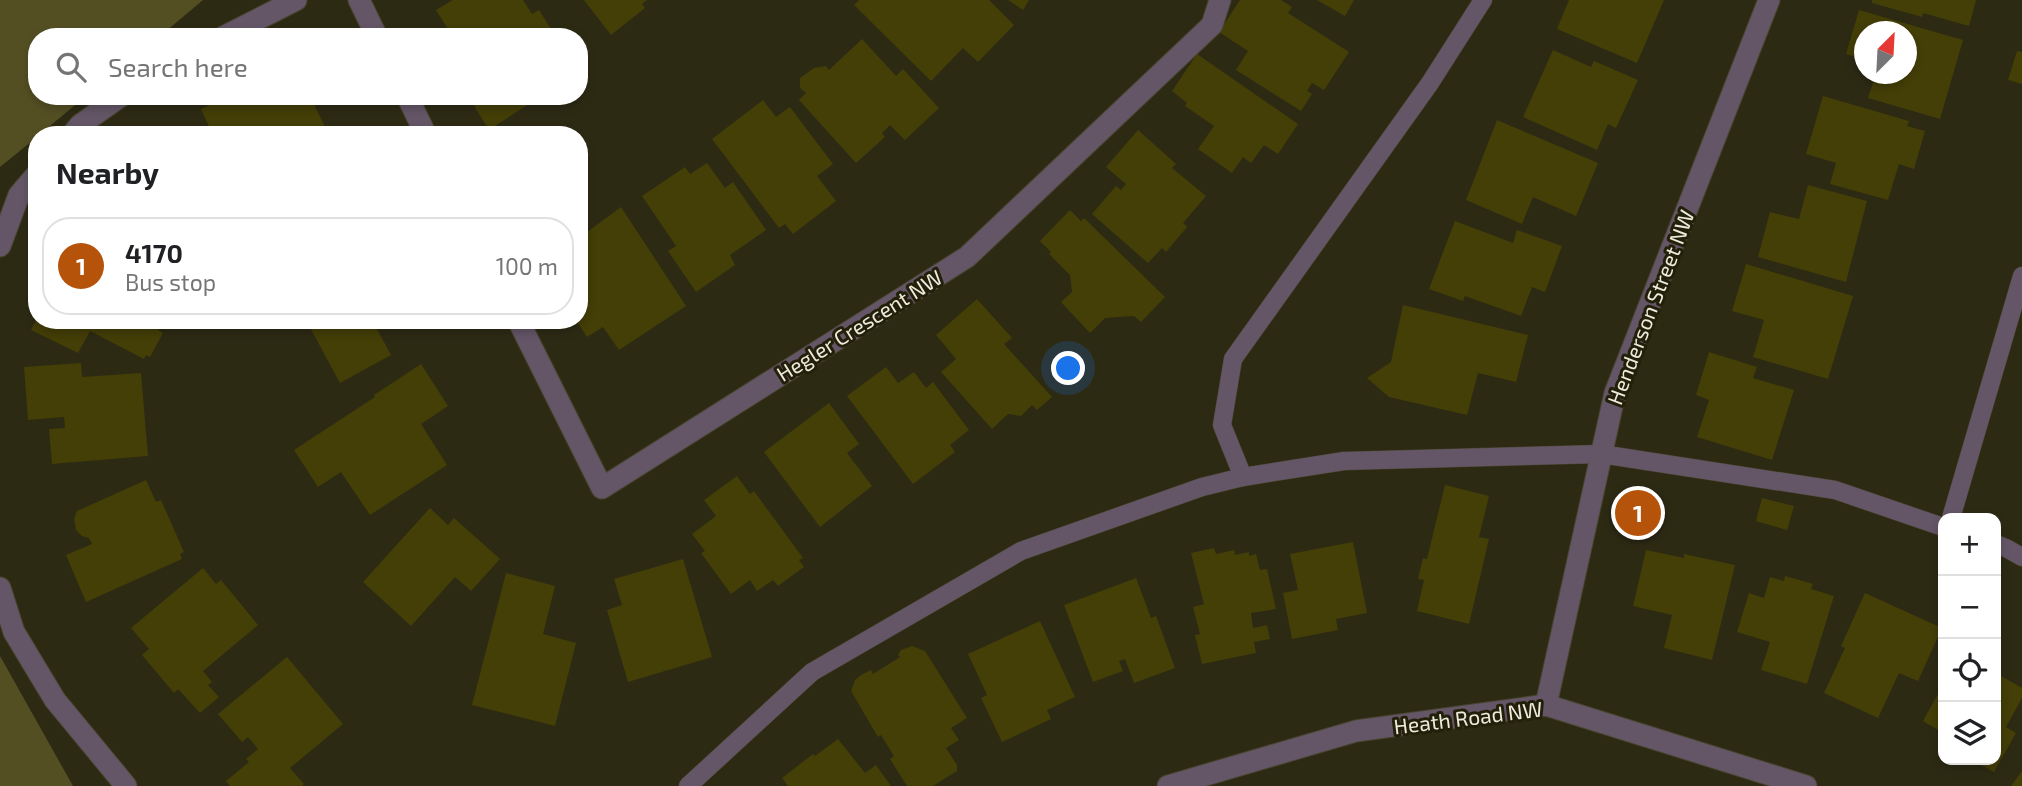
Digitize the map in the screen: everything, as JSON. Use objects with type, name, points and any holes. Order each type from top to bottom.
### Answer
[{"type":"street","points":[[241,28],[296,0]]},
{"type":"street","points":[[359,0],[373,28]]},
{"type":"street","name":"Hegler Crescent NW","points":[[522,329],[602,488],[967,257],[1212,25],[1220,0]]},
{"type":"street","name":"Henderson Street NW","points":[[1546,705],[1615,393],[1769,0]]},
{"type":"street","points":[[79,126],[108,105]]},
{"type":"street","points":[[411,105],[422,126]]},
{"type":"street","points":[[0,246],[19,195],[28,184]]},
{"type":"street","points":[[0,589],[14,632],[55,700],[126,786]]},
{"type":"street","name":"Heath Road NW","points":[[1168,786],[1356,731],[1546,705],[1806,786]]},
{"type":"lane","points":[[1243,477],[1222,425],[1233,359],[1430,83],[1483,0]]},
{"type":"lane","points":[[1952,513],[2022,276]]},
{"type":"lane","points":[[688,786],[811,672],[1021,551],[1202,487],[1243,477],[1344,461],[1601,454],[1835,490],[1938,525]]},
{"type":"lane","points":[[2001,546],[2022,557]]},
{"type":"shaded area","points":[[0,0],[203,0],[170,28],[28,28],[28,105],[75,105],[50,126],[28,126],[28,144],[0,167]]},
{"type":"shaded area","points":[[0,656],[73,786],[0,786]]},
{"type":"building","points":[[453,0],[523,0],[532,14],[539,10],[550,28],[447,28],[436,10]]},
{"type":"building","points":[[584,0],[647,0],[642,4],[645,8],[611,35]]},
{"type":"building","points":[[859,0],[989,0],[1014,25],[978,62],[963,48],[931,81],[854,5]]},
{"type":"building","points":[[1008,0],[1029,0],[1023,10]]},
{"type":"building","points":[[1240,0],[1281,0],[1292,7],[1288,13],[1349,52],[1324,90],[1312,83],[1307,91],[1312,94],[1301,111],[1236,70],[1248,51],[1219,32]]},
{"type":"building","points":[[1317,0],[1354,0],[1345,16]]},
{"type":"building","points":[[1569,0],[1664,0],[1637,63],[1557,29]]},
{"type":"building","points":[[1872,0],[1976,0],[1969,26],[1923,13],[1922,17],[1872,3]]},
{"type":"building","points":[[1859,10],[1897,21],[1856,21]]},
{"type":"building","points":[[1854,27],[1854,57],[1846,54]]},
{"type":"building","points":[[1917,27],[1963,40],[1940,119],[1868,98],[1873,84],[1917,84]]},
{"type":"building","points":[[862,39],[896,76],[903,69],[939,108],[905,140],[890,125],[882,133],[885,137],[856,163],[799,100],[806,93],[800,88],[800,78],[814,68],[826,66],[829,70]]},
{"type":"building","points":[[1553,50],[1591,67],[1594,61],[1638,80],[1616,128],[1608,124],[1597,150],[1523,117]]},
{"type":"building","points":[[2017,51],[2022,52],[2022,84],[2008,80]]},
{"type":"building","points":[[1197,54],[1298,124],[1278,154],[1264,145],[1251,163],[1243,157],[1232,173],[1198,149],[1214,126],[1185,106],[1187,103],[1172,91]]},
{"type":"building","points":[[1823,96],[1909,121],[1907,126],[1925,131],[1914,169],[1899,164],[1888,200],[1830,184],[1836,163],[1806,154]]},
{"type":"building","points":[[763,100],[776,117],[790,107],[833,164],[817,176],[836,201],[793,234],[785,224],[779,228],[712,139]]},
{"type":"building","points":[[209,105],[314,105],[325,126],[209,126],[201,109]]},
{"type":"building","points":[[474,105],[527,105],[495,126],[487,126]]},
{"type":"building","points":[[1497,120],[1598,163],[1576,216],[1533,197],[1522,224],[1466,200]]},
{"type":"building","points":[[1138,130],[1176,164],[1172,168],[1206,196],[1183,223],[1187,227],[1166,252],[1162,248],[1148,263],[1092,214],[1116,186],[1121,190],[1126,184],[1106,167]]},
{"type":"building","points":[[707,163],[725,188],[733,182],[766,230],[730,255],[735,265],[696,292],[668,251],[676,246],[642,196],[685,167],[690,174]]},
{"type":"building","points":[[1808,185],[1867,201],[1846,282],[1758,257],[1770,212],[1799,219]]},
{"type":"building","points":[[621,207],[686,306],[619,350],[603,327],[587,337],[582,329],[588,329],[588,231]]},
{"type":"building","points":[[1070,210],[1081,221],[1084,218],[1165,297],[1141,322],[1134,316],[1105,318],[1090,333],[1061,302],[1072,292],[1070,275],[1040,241]]},
{"type":"building","points":[[1455,221],[1513,243],[1517,230],[1562,246],[1545,292],[1532,287],[1521,316],[1465,296],[1463,301],[1429,289]]},
{"type":"building","points":[[1746,264],[1853,296],[1828,379],[1753,357],[1764,320],[1732,311]]},
{"type":"building","points":[[977,299],[1012,338],[1004,344],[1052,397],[1037,410],[1032,405],[1021,416],[1008,414],[992,429],[941,372],[956,359],[936,335]]},
{"type":"building","points":[[1403,305],[1528,335],[1516,382],[1478,373],[1467,415],[1389,397],[1367,378],[1391,362]]},
{"type":"building","points":[[158,329],[163,333],[150,357],[146,355],[144,359],[90,331],[78,353],[31,330]]},
{"type":"building","points":[[311,329],[377,329],[391,355],[340,383]]},
{"type":"building","points":[[1709,352],[1757,367],[1753,378],[1794,390],[1772,460],[1697,437],[1709,400],[1696,395]]},
{"type":"building","points":[[81,363],[82,377],[141,373],[148,456],[52,464],[49,429],[65,428],[64,417],[28,420],[24,367]]},
{"type":"building","points":[[421,364],[448,406],[421,424],[447,465],[370,515],[341,472],[318,487],[294,450]]},
{"type":"building","points":[[886,367],[898,383],[914,372],[926,388],[933,382],[969,430],[950,445],[955,452],[913,484],[847,396]]},
{"type":"building","points":[[829,403],[859,444],[847,453],[872,486],[820,527],[764,452]]},
{"type":"building","points":[[737,476],[750,494],[754,491],[803,558],[799,560],[804,567],[778,586],[773,580],[757,591],[750,580],[731,594],[701,553],[705,551],[692,534],[716,516],[704,500]]},
{"type":"building","points":[[146,480],[156,502],[161,500],[184,552],[180,554],[182,559],[86,602],[66,555],[92,544],[89,538],[76,530],[74,519],[77,511]]},
{"type":"building","points":[[1445,485],[1489,496],[1479,537],[1489,539],[1469,624],[1417,611],[1424,580],[1418,579],[1423,558],[1427,559]]},
{"type":"building","points":[[1762,498],[1794,506],[1787,530],[1756,521]]},
{"type":"building","points":[[430,508],[448,525],[454,518],[500,559],[471,591],[455,577],[411,626],[363,582]]},
{"type":"building","points":[[1353,542],[1367,613],[1336,619],[1338,630],[1292,639],[1283,593],[1298,590],[1290,554]]},
{"type":"building","points":[[1214,548],[1216,554],[1234,550],[1235,555],[1249,552],[1249,556],[1256,554],[1260,570],[1267,569],[1276,609],[1251,613],[1253,628],[1267,625],[1270,639],[1254,642],[1256,653],[1202,664],[1195,635],[1200,634],[1193,607],[1204,604],[1191,553]]},
{"type":"building","points":[[1646,550],[1684,558],[1684,554],[1735,565],[1712,660],[1664,648],[1672,615],[1633,606]]},
{"type":"building","points":[[683,559],[712,657],[628,682],[607,610],[622,605],[614,579]]},
{"type":"building","points":[[203,568],[216,584],[221,580],[258,625],[203,671],[212,682],[208,685],[219,697],[200,713],[178,689],[174,693],[142,655],[149,649],[131,628]]},
{"type":"building","points":[[506,573],[555,586],[543,634],[576,643],[555,726],[472,705]]},
{"type":"building","points":[[1785,576],[1813,584],[1811,589],[1834,596],[1807,684],[1761,670],[1770,642],[1737,632],[1749,593],[1764,598],[1770,577],[1784,581]]},
{"type":"building","points":[[1136,578],[1151,618],[1156,616],[1175,668],[1134,683],[1125,659],[1119,661],[1123,671],[1093,682],[1064,605]]},
{"type":"building","points":[[1865,593],[1938,626],[1938,637],[1918,681],[1899,673],[1878,718],[1824,693],[1845,648],[1841,646]]},
{"type":"building","points":[[1040,621],[1075,697],[1047,710],[1051,719],[1002,742],[981,698],[987,695],[968,654]]},
{"type":"building","points":[[912,646],[925,651],[967,718],[951,728],[959,740],[946,748],[957,765],[957,771],[933,786],[907,786],[890,759],[894,756],[881,735],[878,737],[851,691],[855,680],[861,675],[871,670],[873,674],[900,657],[898,655],[901,650]]},
{"type":"building","points":[[287,657],[343,724],[290,768],[304,784],[302,786],[230,786],[226,781],[249,762],[246,759],[258,749],[248,737],[242,742],[218,714]]},
{"type":"building","points":[[2001,676],[2022,688],[2022,698],[2006,727],[2016,733],[2001,760]]},
{"type":"building","points":[[1938,694],[1938,730],[1923,721]]},
{"type":"building","points":[[838,739],[865,773],[876,765],[891,786],[788,786],[782,778]]},
{"type":"building","points":[[1981,765],[1998,765],[1994,772]]},
{"type":"building","points":[[2022,771],[2022,786],[2011,786]]},
{"type":"place","name":"4170","points":[[1638,513]]}]
